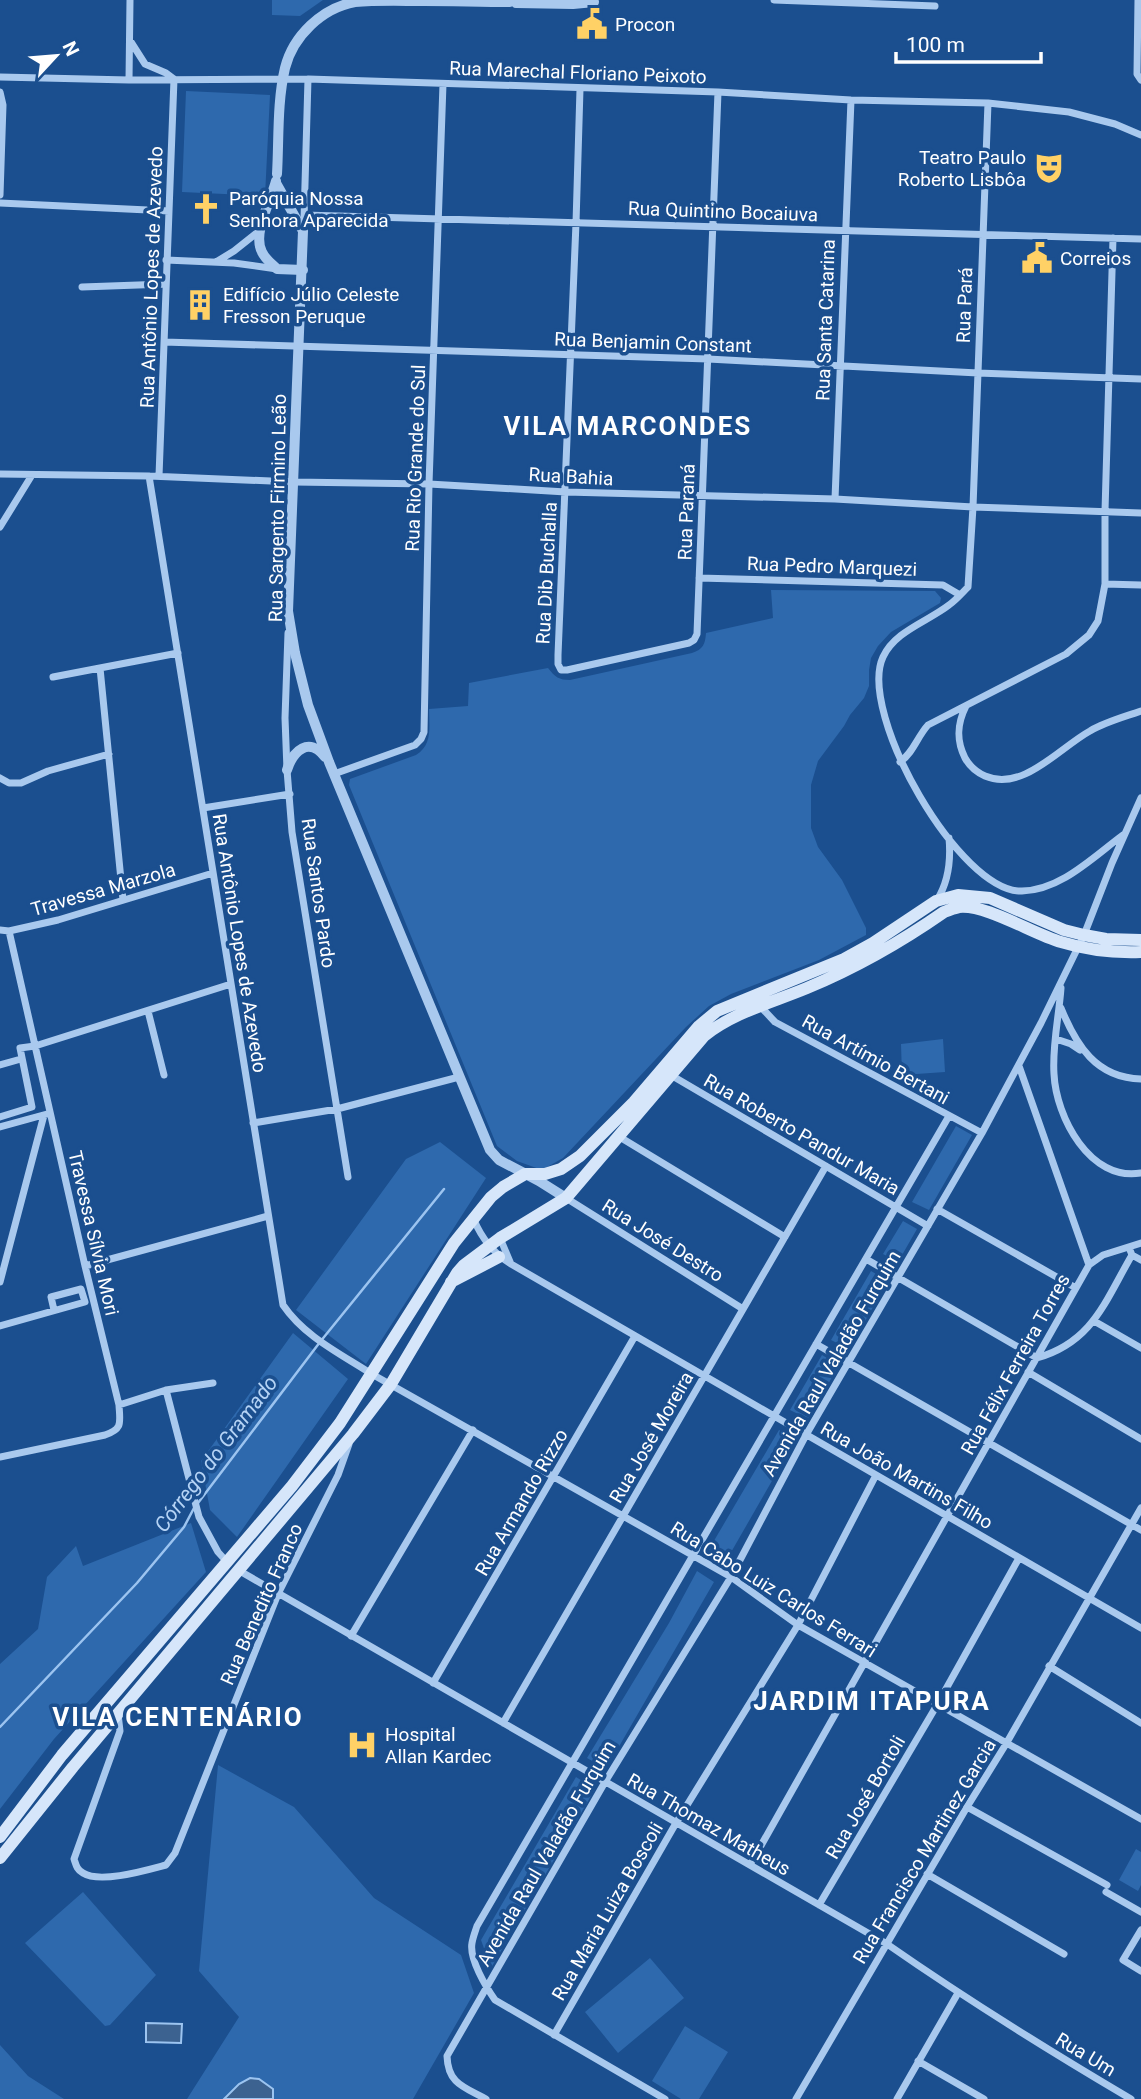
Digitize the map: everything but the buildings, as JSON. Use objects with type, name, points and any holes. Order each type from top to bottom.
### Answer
[{"type":"main road","points":[[0,1858],[353,1434],[391,1384],[464,1265],[500,1238],[566,1198],[619,1137],[699,1026],[717,1011],[844,959],[933,903],[958,895],[983,910],[1057,941],[1141,940]]},
{"type":"main road","points":[[0,1837],[62,1755],[292,1486],[340,1423],[454,1243],[491,1197],[503,1187],[525,1174],[545,1174],[562,1169],[580,1156],[704,1036],[719,1025],[846,970],[937,917],[972,901],[990,898],[1063,930],[1102,951],[1141,952]]},
{"type":"main road","points":[[933,903],[937,917]]},
{"type":"main road","points":[[451,1283],[499,1256]]},
{"type":"main road","points":[[340,1423],[353,1434]]},
{"type":"street","points":[[129,79],[130,0]]},
{"type":"street","points":[[774,0],[935,6]]},
{"type":"street","points":[[1138,0],[1137,74],[1141,80]]},
{"type":"street","points":[[277,269],[260,248],[259,231],[276,178],[285,68],[291,49],[305,30],[340,6],[354,2],[595,1]]},
{"type":"street","points":[[130,38],[145,64],[174,79]]},
{"type":"street","points":[[0,71],[10,78]]},
{"type":"street","name":"Rua Marechal Floriano Peixoto","points":[[0,77],[308,79],[988,103],[1069,112],[1115,124],[1141,135]]},
{"type":"street","name":"Rua Antônio Lopes de Azevedo","points":[[159,476],[174,79]]},
{"type":"street","name":"Rua Sargento Firmino Leão","points":[[308,79],[303,270],[288,611],[295,653],[308,705],[329,762],[490,1150],[499,1160],[566,1198]]},
{"type":"street","name":"Rua Rio Grande do Sul","points":[[334,774],[415,745],[424,732],[429,484],[443,83]]},
{"type":"street","name":"Rua Dib Buchalla","points":[[580,89],[558,664],[561,670],[568,670],[694,640]]},
{"type":"street","points":[[0,92],[3,105],[0,195]]},
{"type":"street","name":"Rua Paraná","points":[[694,640],[697,634],[718,92]]},
{"type":"street","name":"Rua Santa Catarina","points":[[835,499],[851,100]]},
{"type":"street","name":"Rua Pará","points":[[960,595],[968,587],[973,507],[988,103]]},
{"type":"street","points":[[276,178],[303,231]]},
{"type":"street","points":[[0,203],[169,211]]},
{"type":"street","name":"Rua Quintino Bocaiuva","points":[[304,215],[1141,239]]},
{"type":"street","points":[[215,262],[259,231]]},
{"type":"street","points":[[900,761],[908,757],[918,736],[928,724],[1066,654],[1089,635],[1098,621],[1105,584],[1113,238]]},
{"type":"street","points":[[166,260],[303,270]]},
{"type":"street","points":[[82,287],[166,284]]},
{"type":"street","name":"Rua Benjamin Constant","points":[[164,342],[708,359],[1141,379]]},
{"type":"street","name":"Rua Bahia","points":[[0,474],[429,484],[566,492],[835,499],[1141,513]]},
{"type":"street","points":[[0,527],[32,475]]},
{"type":"street","name":"Rua Antônio Lopes de Azevedo","points":[[149,476],[283,1305],[293,1320],[320,1342],[391,1384]]},
{"type":"street","name":"Rua Pedro Marquezi","points":[[699,578],[943,585],[960,595]]},
{"type":"street","points":[[1105,584],[1141,585]]},
{"type":"street","points":[[960,595],[949,605],[894,639],[882,658],[878,681],[880,696],[900,761],[919,796],[948,837],[982,873],[1009,890],[1024,891],[1054,884],[1124,835]]},
{"type":"street","name":"Rua Santos Pardo","points":[[288,611],[285,718],[292,832],[348,1177]]},
{"type":"street","points":[[53,677],[178,653]]},
{"type":"street","points":[[100,668],[123,900]]},
{"type":"street","points":[[967,706],[960,720],[958,734],[964,757],[976,772],[999,780],[1024,776],[1091,730],[1141,711]]},
{"type":"street","points":[[287,770],[292,755],[309,747],[321,752],[329,762]]},
{"type":"street","points":[[0,778],[9,783],[22,783],[48,771],[109,754]]},
{"type":"street","points":[[203,808],[290,794]]},
{"type":"street","name":"Avenida Raul Valadão Furquim","points":[[486,1987],[605,1782],[731,1577],[806,1435],[1019,1066],[1081,941],[1140,800]]},
{"type":"street","points":[[933,903],[943,892],[949,868],[948,837]]},
{"type":"street","name":"Travessa Marzola","points":[[4,930],[58,920],[213,873]]},
{"type":"street","points":[[1008,906],[1009,890]]},
{"type":"street","name":"Travessa Sílvia Mori","points":[[0,1457],[105,1435],[118,1428],[118,1405],[47,1114],[36,1046],[4,930]]},
{"type":"street","points":[[0,1117],[32,1108],[20,1048],[36,1046],[231,984]]},
{"type":"street","points":[[1061,984],[1054,1076],[1062,1110],[1083,1148],[1095,1160],[1120,1172],[1141,1173]]},
{"type":"street","points":[[1060,1004],[1072,1032],[1088,1057]]},
{"type":"street","name":"Rua Artímio Bertani","points":[[760,1006],[775,1022],[982,1133]]},
{"type":"street","points":[[148,1012],[164,1075]]},
{"type":"street","points":[[1056,1039],[1071,1044],[1111,1072],[1141,1079]]},
{"type":"street","points":[[0,1065],[21,1059]]},
{"type":"street","name":"Rua Félix Ferreira Torres","points":[[750,1865],[1089,1265],[1019,1066]]},
{"type":"street","name":"Rua Roberto Pandur Maria","points":[[666,1072],[928,1226]]},
{"type":"street","points":[[253,1123],[337,1109],[458,1077]]},
{"type":"street","points":[[0,1127],[47,1114]]},
{"type":"street","points":[[0,1282],[47,1114]]},
{"type":"street","name":"Avenida Raul Valadão Furquim","points":[[486,1987],[472,1956],[471,1945],[477,1926],[949,1116]]},
{"type":"street","points":[[608,1128],[785,1237]]},
{"type":"street","name":"Rua José Moreira","points":[[503,1723],[826,1166]]},
{"type":"street","name":"Rua José Destro","points":[[566,1198],[743,1309]]},
{"type":"street","points":[[937,1209],[1076,1288]]},
{"type":"street","points":[[85,1266],[268,1216]]},
{"type":"street","name":"Rua João Martins Filho","points":[[474,1220],[489,1246],[511,1264],[1141,1628]]},
{"type":"street","points":[[500,1238],[511,1264]]},
{"type":"street","points":[[1089,1265],[1103,1255],[1130,1250],[1141,1243]]},
{"type":"street","points":[[1130,1250],[1141,1260]]},
{"type":"street","points":[[866,1259],[1037,1357],[1054,1353],[1081,1336],[1094,1321],[1130,1250]]},
{"type":"street","points":[[0,1326],[85,1302],[81,1289],[51,1297],[54,1310]]},
{"type":"street","points":[[1094,1321],[1141,1348]]},
{"type":"street","name":"Rua Armando Rizzo","points":[[433,1683],[635,1336]]},
{"type":"street","points":[[816,1344],[1141,1530]]},
{"type":"street","points":[[1028,1372],[1141,1439]]},
{"type":"street","points":[[118,1405],[166,1391],[213,1383]]},
{"type":"street","name":"Rua Cabo Luiz Carlos Ferrari","points":[[391,1384],[731,1577],[797,1625],[1141,1819]]},
{"type":"street","name":"Rua Thomaz Matheus","points":[[166,1391],[199,1517],[218,1552],[239,1572],[887,1944],[1025,2036]]},
{"type":"street","points":[[351,1636],[473,1430]]},
{"type":"street","name":"Rua Benedito Franco","points":[[118,1713],[120,1731],[74,1859],[78,1869],[85,1875],[100,1878],[166,1865],[175,1853],[278,1594],[338,1475],[353,1434]]},
{"type":"street","name":"Rua Maria Luiza Boscoli","points":[[554,2035],[676,1823],[797,1625],[876,1475]]},
{"type":"street","name":"Rua Francisco Martinez Garcia","points":[[796,2099],[1006,1744],[1141,1508]]},
{"type":"street","name":"Rua José Bortoli","points":[[819,1905],[937,1705],[1019,1558]]},
{"type":"street","points":[[1049,1666],[1141,1723]]},
{"type":"street","points":[[967,1807],[1106,1888],[1141,1912]]},
{"type":"street","points":[[928,1874],[1064,1954]]},
{"type":"street","points":[[1141,1930],[1123,1960],[1141,1971]]},
{"type":"street","points":[[486,2099],[453,2081],[447,2068],[447,2056],[486,1987],[495,2000],[665,2099]]},
{"type":"street","points":[[897,2099],[958,1993]]},
{"type":"street","name":"Rua Um","points":[[1025,2036],[1131,2099]]},
{"type":"street","points":[[918,2061],[984,2099]]},
{"type":"shaded area","points":[[272,0],[323,0],[300,16],[272,15]]},
{"type":"shaded area","points":[[186,91],[270,95],[265,196],[182,192]]},
{"type":"shaded area","points":[[771,590],[935,591],[941,598],[940,603],[891,632],[878,646],[871,658],[869,686],[864,698],[818,761],[811,785],[811,828],[818,847],[842,880],[866,928],[866,935],[819,960],[731,994],[709,1006],[563,1158],[542,1170],[517,1161],[497,1146],[349,785],[350,779],[421,751],[428,741],[429,709],[468,706],[469,683],[548,668],[558,677],[570,680],[692,653],[703,646],[706,633],[773,618]]},
{"type":"shaded area","points":[[943,1039],[945,1072],[902,1075],[901,1044]]},
{"type":"shaded area","points":[[956,1126],[972,1135],[929,1210],[912,1202]]},
{"type":"shaded area","points":[[440,1142],[486,1178],[366,1364],[296,1310],[406,1159]]},
{"type":"shaded area","points":[[903,1221],[917,1229],[898,1262],[883,1254]]},
{"type":"shaded area","points":[[871,1271],[888,1281],[849,1349],[831,1340]]},
{"type":"shaded area","points":[[293,1333],[348,1379],[237,1537],[210,1510],[201,1461]]},
{"type":"shaded area","points":[[822,1355],[839,1365],[808,1419],[790,1410]]},
{"type":"shaded area","points":[[779,1430],[796,1439],[726,1561],[708,1551]]},
{"type":"shaded area","points":[[191,1523],[206,1572],[54,1739],[0,1809],[0,1664],[38,1629],[47,1577],[76,1546],[83,1566]]},
{"type":"shaded area","points":[[697,1571],[714,1582],[606,1769],[587,1758],[669,1623]]},
{"type":"shaded area","points":[[218,1765],[294,1807],[374,1898],[461,1955],[474,1993],[413,2099],[187,2099],[239,2017],[199,1971]]},
{"type":"shaded area","points":[[576,1777],[595,1789],[491,1968],[481,1940]]},
{"type":"shaded area","points":[[1136,1849],[1141,1852],[1141,1885],[1138,1891],[1119,1880]]},
{"type":"shaded area","points":[[83,1892],[156,1975],[110,2025],[105,2026],[25,1943]]},
{"type":"shaded area","points":[[650,1958],[684,1998],[618,2053],[585,2012]]},
{"type":"shaded area","points":[[146,2023],[182,2024],[181,2043],[146,2042]]},
{"type":"shaded area","points":[[685,2026],[728,2052],[699,2099],[681,2099],[652,2081]]},
{"type":"shaded area","points":[[0,2045],[28,2076],[64,2099],[0,2099]]},
{"type":"shaded area","points":[[250,2078],[259,2079],[273,2089],[273,2099],[224,2099],[239,2084]]},
{"type":"waterway","name":"Córrego do Gramado","points":[[198,1503],[320,1342],[444,1189]]},
{"type":"waterway","name":"Córrego do Gramado","points":[[0,1727],[137,1583],[184,1527],[194,1508]]},
{"type":"place","name":"Procon","points":[[592,24]]},
{"type":"place","name":"Teatro Paulo Roberto Lisbôa","points":[[1049,168]]},
{"type":"place","name":"Paróquia Nossa Senhora Aparecida","points":[[206,209]]},
{"type":"place","name":"Correios","points":[[1037,258]]},
{"type":"place","name":"Edifício Júlio Celeste Fresson Peruque","points":[[200,305]]},
{"type":"place","name":"Hospital Allan Kardec","points":[[362,1745]]},
{"type":"district","name":"VILA MARCONDES","points":[[628,426]]},
{"type":"district","name":"JARDIM ITAPURA","points":[[872,1701]]},
{"type":"district","name":"VILA CENTENÁRIO","points":[[178,1717]]}]
